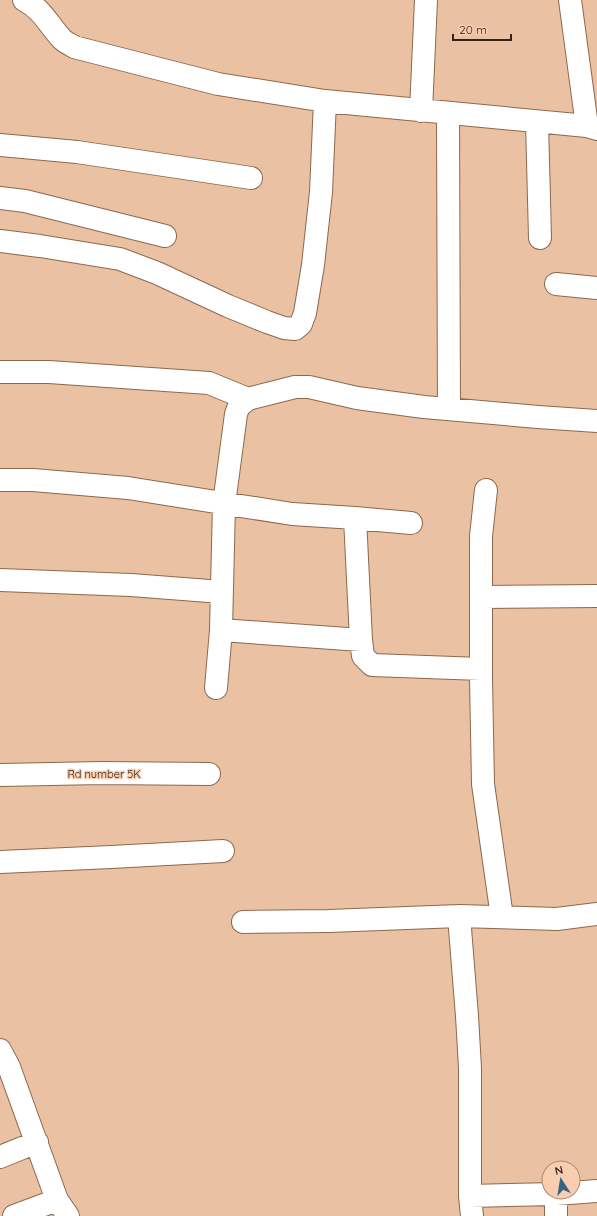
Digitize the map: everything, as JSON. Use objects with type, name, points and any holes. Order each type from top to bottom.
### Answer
[{"type":"street","points":[[24,0],[44,15],[62,39],[74,47],[218,84],[325,101],[592,128],[570,0]]},
{"type":"street","points":[[421,111],[426,0]]},
{"type":"street","points":[[0,241],[120,259],[157,273],[228,306],[267,322],[284,328],[295,329],[301,324],[314,265],[321,192],[325,101]]},
{"type":"street","points":[[448,114],[450,409]]},
{"type":"street","points":[[537,122],[540,238]]},
{"type":"street","points":[[0,145],[77,152],[251,178]]},
{"type":"street","points":[[0,198],[40,204],[165,236]]},
{"type":"street","points":[[556,284],[597,288]]},
{"type":"street","points":[[0,372],[49,372],[208,384],[248,399]]},
{"type":"street","points":[[216,688],[222,592],[224,504],[236,414],[239,406],[248,399],[295,387],[309,387],[357,398],[450,409],[597,421]]},
{"type":"street","points":[[0,480],[33,480],[128,488],[292,514],[411,523]]},
{"type":"street","points":[[486,490],[481,536],[483,784],[502,918]]},
{"type":"street","points":[[355,518],[363,656],[372,664],[481,670]]},
{"type":"street","points":[[0,580],[131,584],[222,592]]},
{"type":"street","points":[[481,597],[597,596]]},
{"type":"street","points":[[220,630],[361,640]]},
{"type":"street","name":"Rd number 5K","points":[[0,775],[102,773],[209,774]]},
{"type":"street","points":[[0,862],[222,851]]},
{"type":"street","points":[[243,922],[329,921],[459,916],[557,919],[597,914]]},
{"type":"street","points":[[459,916],[468,1016],[471,1206],[541,1196]]},
{"type":"street","points":[[0,1050],[9,1067],[62,1208],[14,1216]]},
{"type":"street","points":[[0,1156],[36,1142]]},
{"type":"street","points":[[581,1192],[597,1191]]},
{"type":"street","points":[[556,1200],[556,1216]]}]
